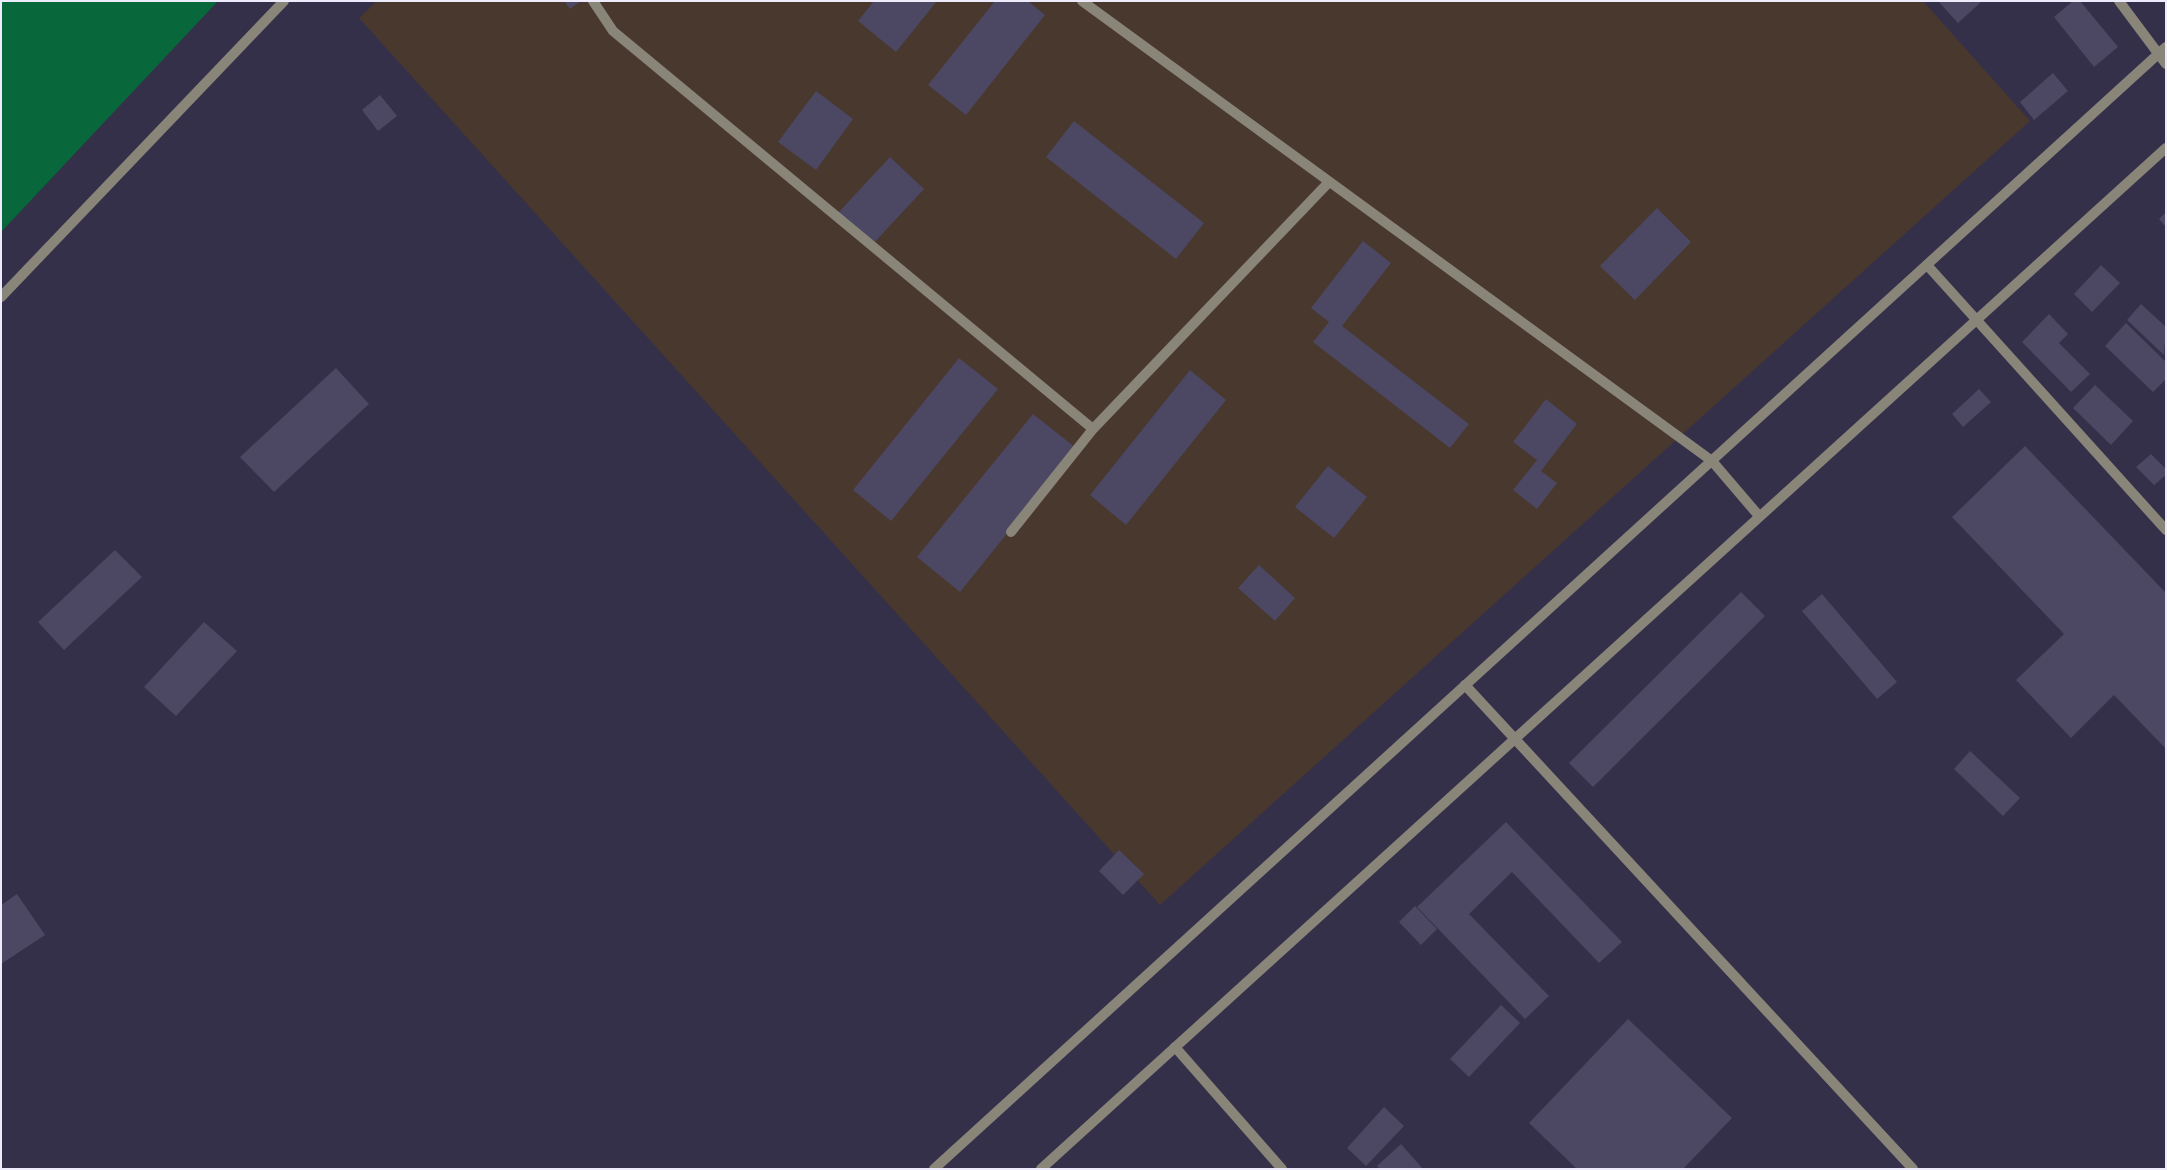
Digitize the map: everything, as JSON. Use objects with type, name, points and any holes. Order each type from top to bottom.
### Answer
[{"type":"street","points":[[1,296],[284,1]]},
{"type":"street","points":[[593,1],[613,31],[1092,429]]},
{"type":"street","points":[[1082,1],[1712,461],[1759,516]]},
{"type":"street","points":[[2119,1],[2162,50],[2166,64]]},
{"type":"street","points":[[934,1169],[2162,50]]},
{"type":"street","points":[[1040,1169],[2166,148]]},
{"type":"street","points":[[1011,532],[1092,429],[1329,182]]},
{"type":"street","points":[[1927,264],[2166,530]]},
{"type":"street","points":[[1465,685],[1913,1169]]},
{"type":"street","points":[[1175,1047],[1282,1169]]},
{"type":"shaded area","points":[[377,1],[1923,1],[2030,121],[1160,905],[359,18]]},
{"type":"green space","points":[[1,1],[218,1],[1,232]]},
{"type":"building","points":[[564,1],[581,1],[570,9]]},
{"type":"building","points":[[874,1],[937,1],[896,52],[858,21]]},
{"type":"building","points":[[995,1],[1028,1],[1045,15],[966,115],[928,85]]},
{"type":"building","points":[[1938,1],[1979,1],[1980,3],[1958,23]]},
{"type":"building","points":[[2073,1],[2080,1],[2118,47],[2094,67],[2054,17]]},
{"type":"building","points":[[2053,73],[2068,91],[2034,120],[2020,102]]},
{"type":"building","points":[[816,91],[853,119],[816,170],[778,142]]},
{"type":"building","points":[[380,95],[397,116],[378,131],[362,110]]},
{"type":"building","points":[[1074,121],[1204,223],[1176,259],[1046,157]]},
{"type":"building","points":[[890,157],[924,189],[872,245],[838,213]]},
{"type":"building","points":[[1657,208],[1691,242],[1635,300],[1600,266]]},
{"type":"building","points":[[2166,212],[2166,227],[2159,219]]},
{"type":"building","points":[[1363,241],[1391,263],[1342,326],[1469,424],[1450,448],[1313,342],[1329,322],[1311,308]]},
{"type":"building","points":[[2101,265],[2120,283],[2092,312],[2074,294]]},
{"type":"building","points":[[2141,304],[2166,327],[2164,355],[2127,320]]},
{"type":"building","points":[[2049,314],[2068,334],[2059,343],[2090,374],[2071,392],[2022,342]]},
{"type":"building","points":[[2126,323],[2166,362],[2166,379],[2153,392],[2105,346]]},
{"type":"building","points":[[959,358],[998,389],[891,521],[853,490]]},
{"type":"building","points":[[336,368],[369,404],[274,492],[240,457]]},
{"type":"building","points":[[1190,370],[1226,400],[1126,525],[1090,495]]},
{"type":"building","points":[[2095,385],[2133,421],[2111,445],[2073,408]]},
{"type":"building","points":[[1979,389],[1991,402],[1963,427],[1952,414]]},
{"type":"building","points":[[1546,399],[1577,424],[1541,471],[1557,483],[1537,509],[1513,490],[1537,460],[1513,442]]},
{"type":"building","points":[[1033,414],[1076,448],[960,592],[917,557]]},
{"type":"building","points":[[2025,446],[2166,593],[2166,749],[2114,695],[2071,738],[2016,680],[2064,634],[1952,517]]},
{"type":"building","points":[[2151,454],[2166,469],[2166,475],[2154,485],[2136,467]]},
{"type":"building","points":[[1328,466],[1367,497],[1334,538],[1295,507]]},
{"type":"building","points":[[115,550],[142,577],[64,650],[38,622]]},
{"type":"building","points":[[1259,565],[1295,598],[1275,621],[1238,588]]},
{"type":"building","points":[[1741,592],[1765,616],[1593,787],[1569,763]]},
{"type":"building","points":[[1822,594],[1897,682],[1877,699],[1802,611]]},
{"type":"building","points":[[204,622],[237,651],[176,716],[144,687]]},
{"type":"building","points":[[1970,751],[2020,798],[2003,816],[1954,769]]},
{"type":"building","points":[[1506,822],[1622,942],[1599,963],[1512,872],[1469,914],[1549,996],[1525,1019],[1417,907]]},
{"type":"building","points":[[1119,850],[1144,874],[1123,895],[1099,871]]},
{"type":"building","points":[[17,894],[45,935],[1,964],[1,905]]},
{"type":"building","points":[[1415,906],[1437,929],[1421,945],[1399,922]]},
{"type":"building","points":[[1501,1005],[1520,1023],[1469,1077],[1450,1059]]},
{"type":"building","points":[[1628,1019],[1732,1118],[1683,1169],[1577,1169],[1529,1123]]},
{"type":"building","points":[[1384,1107],[1404,1126],[1366,1166],[1347,1148]]},
{"type":"building","points":[[1401,1144],[1423,1169],[1380,1169],[1377,1166]]}]
